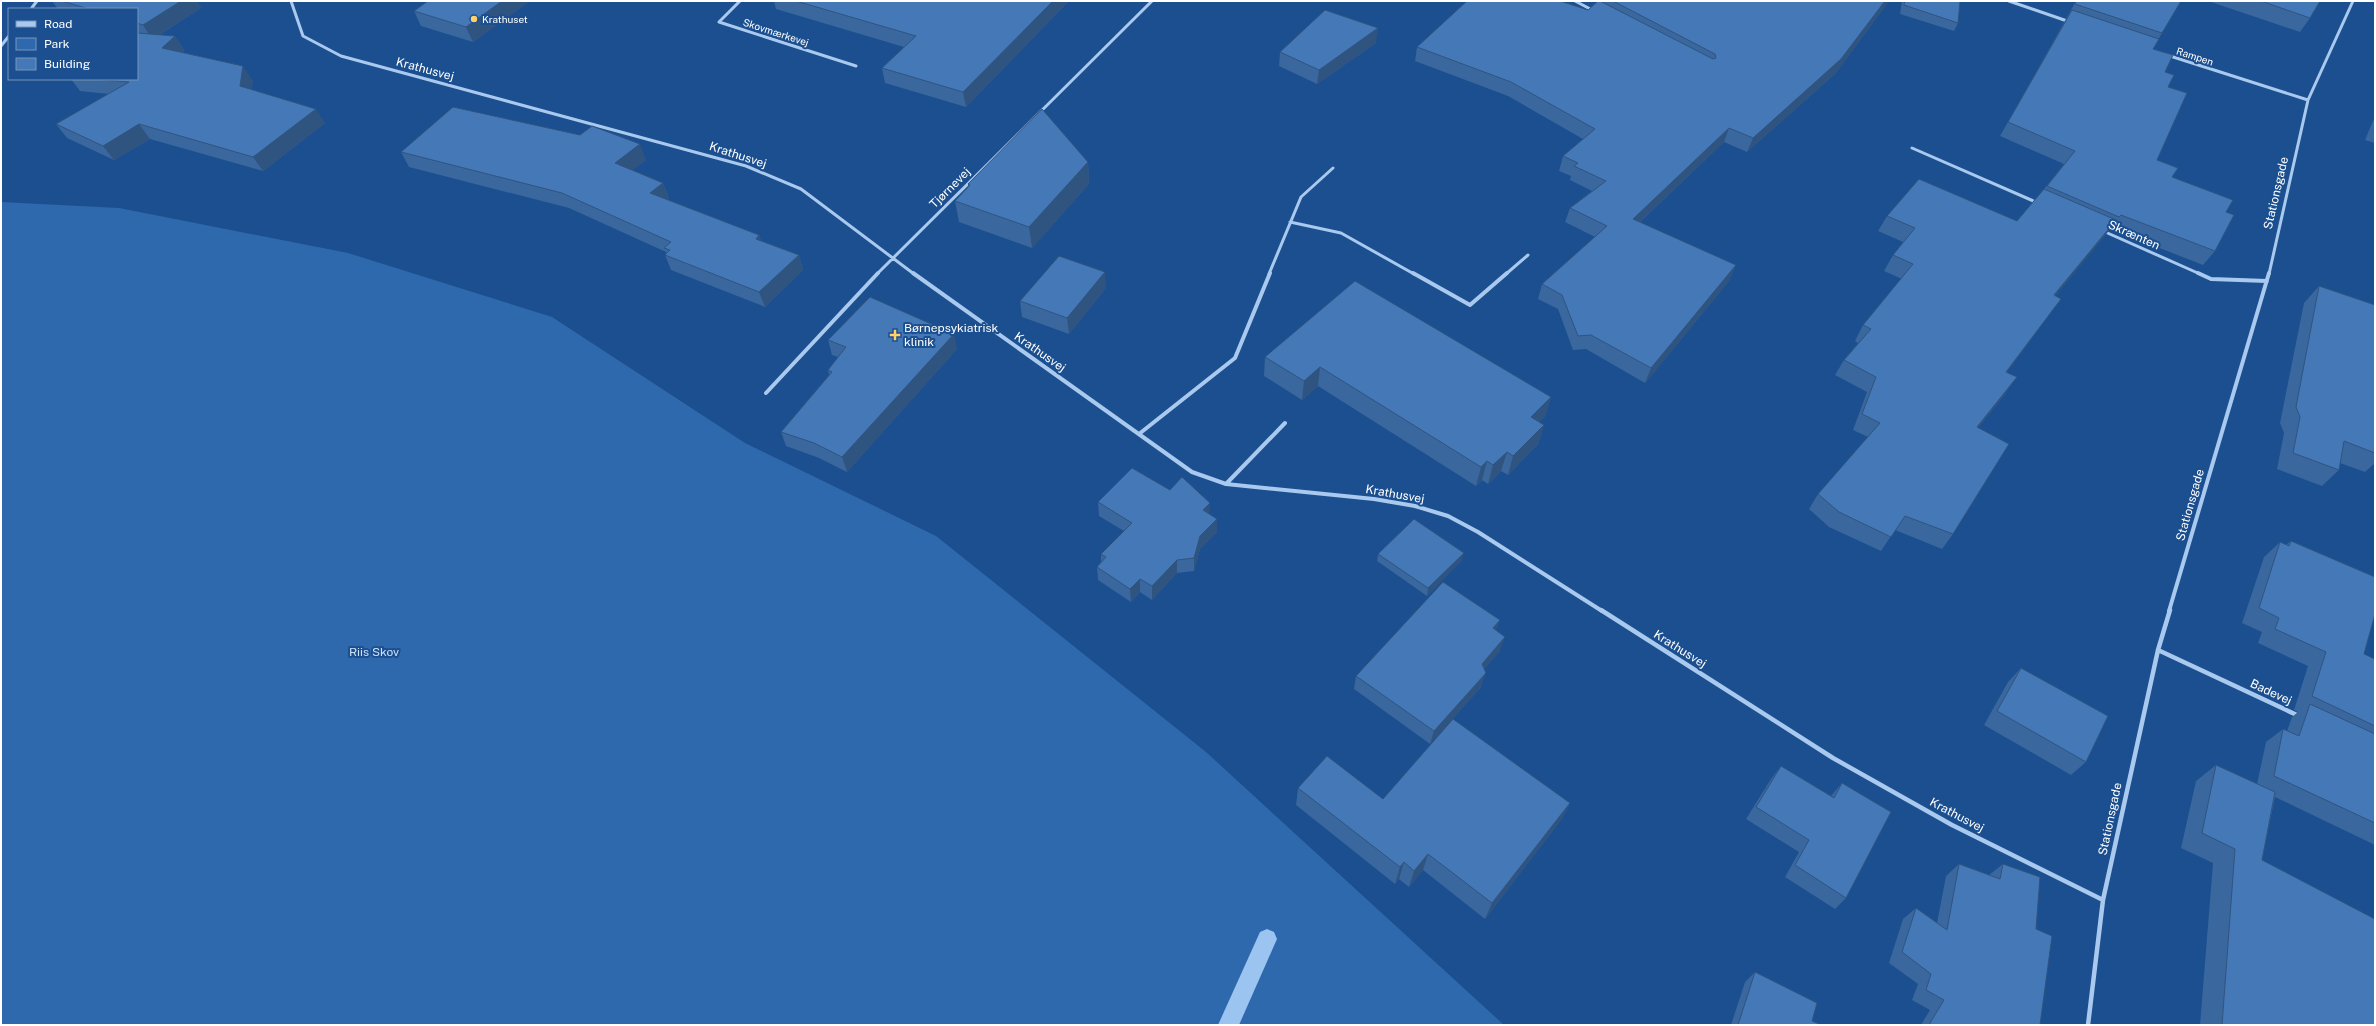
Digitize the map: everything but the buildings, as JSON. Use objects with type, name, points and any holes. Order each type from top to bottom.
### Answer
[{"type":"street","name":"Krathusvej","points":[[291,1],[303,36],[341,56],[746,166],[801,189],[950,301],[1192,472],[1226,484],[1374,499],[1415,506],[1448,516],[1484,536],[1833,758],[1952,825],[2103,900]]},
{"type":"street","name":"Skovmærkevej","points":[[740,1],[719,22],[856,66]]},
{"type":"street","name":"Tjørnevej","points":[[766,393],[893,257],[1152,1]]},
{"type":"street","points":[[1575,1],[1596,12]]},
{"type":"street","points":[[2010,1],[2076,25]]},
{"type":"street","name":"Stationsgade","points":[[2088,1025],[2103,900],[2158,650],[2267,281],[2308,100],[2353,1]]},
{"type":"street","points":[[1,46],[8,37]]},
{"type":"street","name":"Rampen","points":[[2165,54],[2308,100]]},
{"type":"street","points":[[1912,148],[2043,205]]},
{"type":"street","points":[[1140,434],[1235,358],[1301,197],[1333,168]]},
{"type":"street","points":[[1290,222],[1341,233],[1470,305],[1528,255]]},
{"type":"street","name":"Skrænten","points":[[2102,231],[2211,279],[2267,281]]},
{"type":"street","points":[[1226,484],[1285,423]]},
{"type":"street","name":"Badevej","points":[[2158,650],[2303,718]]},
{"type":"green space","name":"Riis Skov","points":[[1,202],[119,208],[348,253],[552,317],[745,443],[936,536],[1206,752],[1504,1025],[1,1025]]},
{"type":"waterway","points":[[1228,1025],[1267,939]]},
{"type":"place","name":"Krathuset","points":[[474,19]]},
{"type":"place","name":"Børnepsykiatrisk klinik","points":[[895,335]]}]
